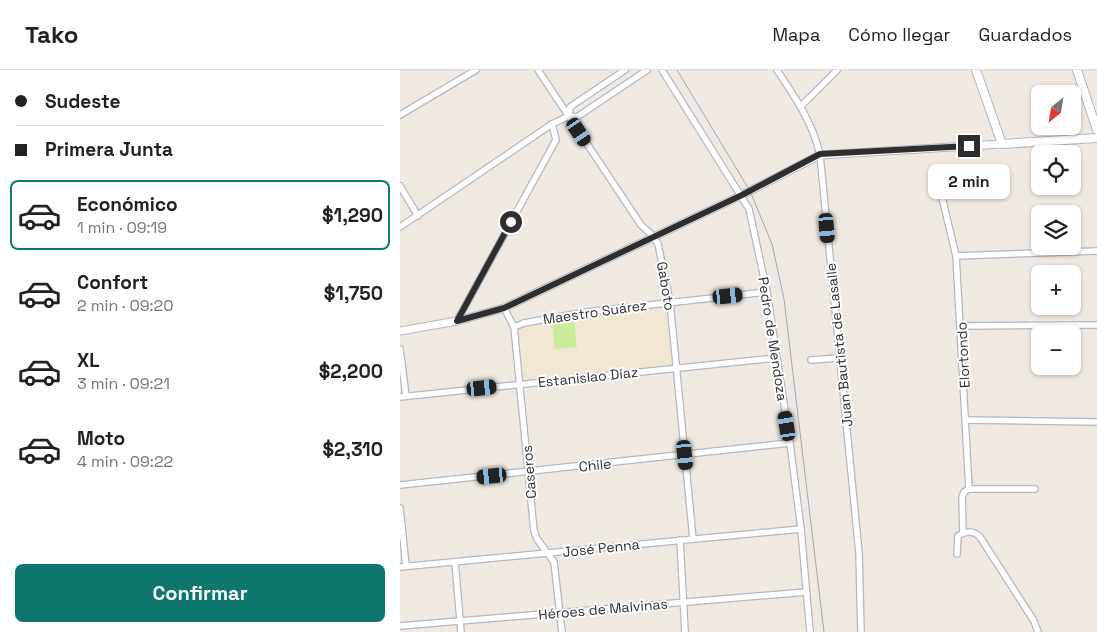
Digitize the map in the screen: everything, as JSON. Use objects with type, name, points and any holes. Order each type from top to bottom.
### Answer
[{"type":"main road","points":[[976,70],[1002,144],[1097,138]]},
{"type":"main road","points":[[1077,70],[1097,130]]},
{"type":"street","points":[[400,115],[476,70]]},
{"type":"street","name":"Gaboto","points":[[538,70],[641,225],[653,236],[658,244],[670,302],[693,539]]},
{"type":"street","points":[[569,116],[570,108],[624,70]]},
{"type":"street","points":[[400,227],[552,124],[569,116],[576,117],[647,70]]},
{"type":"street","name":"Pedro de Mendoza","points":[[662,70],[749,209],[767,292],[790,443],[801,529],[810,632]]},
{"type":"street","name":"Juan Bautista de Lasalle","points":[[776,70],[801,106],[817,141],[820,154],[859,553],[861,632]]},
{"type":"street","points":[[801,106],[837,70]]},
{"type":"street","points":[[457,321],[556,140],[552,124]]},
{"type":"street","points":[[400,331],[457,321],[504,308],[742,195],[820,154],[1002,144]]},
{"type":"street","name":"Elortondo","points":[[937,176],[956,256],[966,420],[969,488],[962,496],[963,533],[958,536],[957,554]]},
{"type":"street","points":[[400,186],[418,216]]},
{"type":"street","points":[[956,256],[1097,251]]},
{"type":"street","name":"Maestro Suárez","points":[[514,327],[524,323],[586,312],[767,292]]},
{"type":"street","name":"Caseros","points":[[504,308],[514,327],[530,472],[534,531],[556,570],[562,632]]},
{"type":"street","points":[[961,326],[1097,325]]},
{"type":"street","points":[[400,349],[403,396]]},
{"type":"street","name":"Estanislao Díaz","points":[[403,396],[776,358]]},
{"type":"street","points":[[811,360],[840,358]]},
{"type":"street","points":[[966,420],[1097,422]]},
{"type":"street","name":"Chile","points":[[400,485],[790,443]]},
{"type":"street","points":[[969,488],[1035,489]]},
{"type":"street","points":[[400,508],[403,566]]},
{"type":"street","name":"José Penna","points":[[403,566],[801,529]]},
{"type":"street","points":[[963,533],[975,532],[980,537],[1034,621],[1038,632]]},
{"type":"street","points":[[680,540],[685,632]]},
{"type":"street","points":[[455,562],[461,632]]},
{"type":"street","name":"Héroes de Malvinas","points":[[400,626],[806,592]]},
{"type":"shaded area","points":[[667,304],[673,366],[525,381],[519,329],[582,315]]},
{"type":"green space","points":[[574,321],[577,347],[555,349],[552,323]]},
{"type":"tram line","points":[[677,70],[750,191],[772,244],[784,299],[824,632]]},
{"type":"route","points":[[511,222],[457,321],[504,308],[742,195],[820,154],[969,146]]}]
